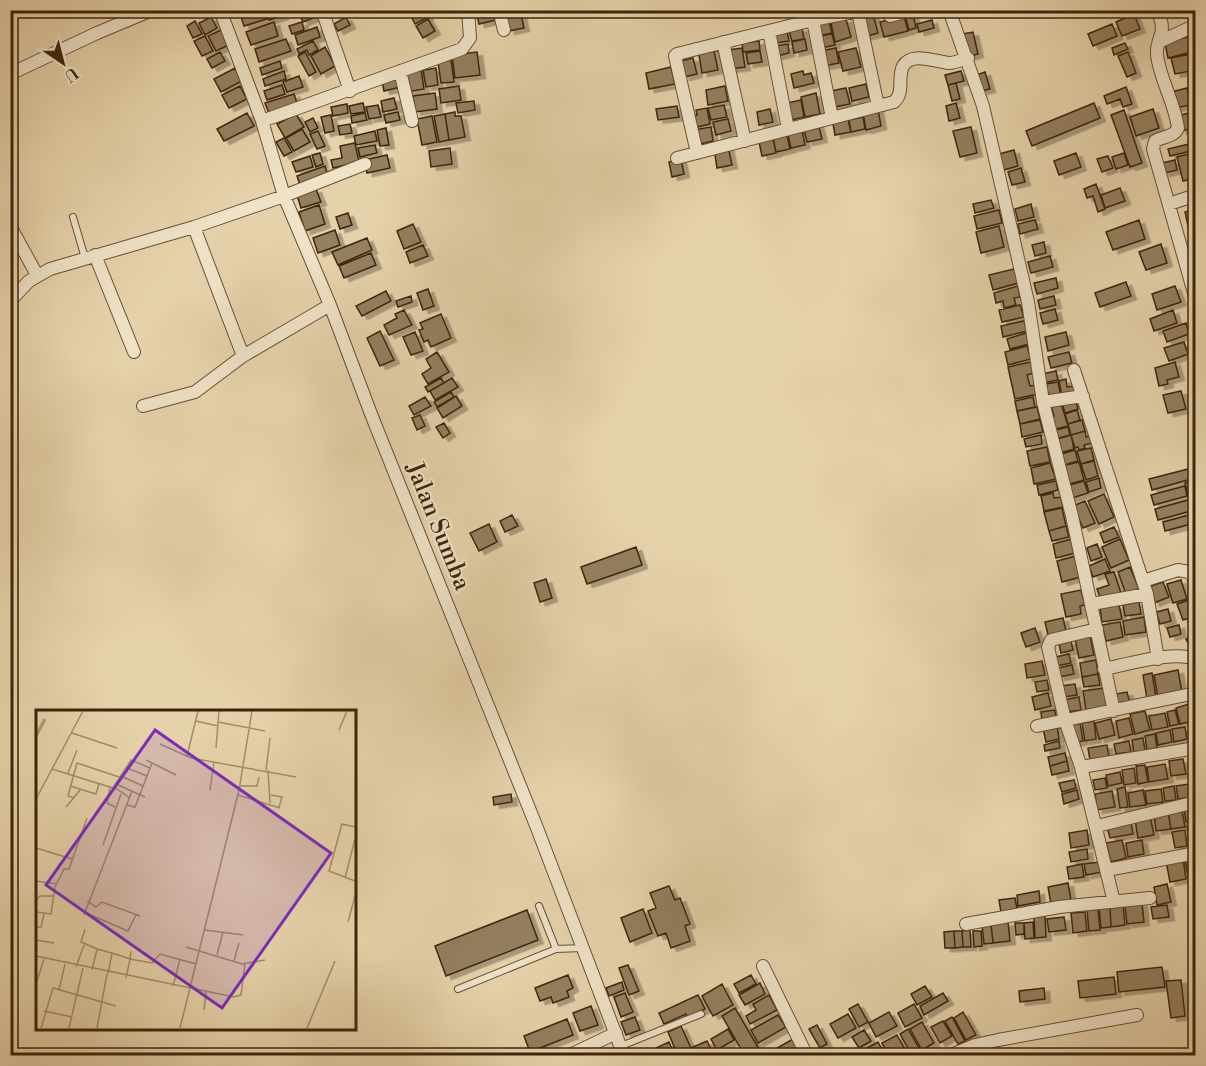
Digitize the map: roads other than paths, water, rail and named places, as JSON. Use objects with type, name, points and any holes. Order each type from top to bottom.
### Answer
[{"type":"street","points":[[10,74],[123,16],[152,10]]},
{"type":"street","name":"Jalan Sumba","points":[[220,10],[262,121],[284,196],[330,305],[371,414],[584,948],[622,1051]]},
{"type":"street","points":[[322,10],[350,91]]},
{"type":"street","points":[[262,121],[462,49],[470,38],[468,10]]},
{"type":"street","points":[[499,10],[504,30]]},
{"type":"street","points":[[886,10],[890,16],[894,16],[913,10]]},
{"type":"street","points":[[949,10],[968,58],[983,106],[1028,302],[1043,402],[1092,604],[1114,711]]},
{"type":"street","points":[[1158,10],[1163,27],[1161,41],[1156,48],[1158,61],[1178,128],[1170,136],[1155,141],[1153,149],[1196,300]]},
{"type":"street","points":[[698,153],[675,56],[680,52],[813,20],[861,11],[878,106]]},
{"type":"street","points":[[813,20],[832,117]]},
{"type":"street","points":[[1161,41],[1196,24]]},
{"type":"street","points":[[769,31],[788,129]]},
{"type":"street","points":[[723,42],[745,141]]},
{"type":"street","points":[[677,159],[894,102],[899,98],[900,77],[903,66],[908,61],[920,58],[951,63],[968,58]]},
{"type":"street","points":[[400,71],[411,121]]},
{"type":"street","points":[[10,301],[37,275],[50,269],[194,227],[284,196],[365,164]]},
{"type":"street","points":[[1169,204],[1196,195]]},
{"type":"street","points":[[10,226],[37,275]]},
{"type":"street","points":[[194,227],[243,356]]},
{"type":"street","points":[[90,256],[134,352]]},
{"type":"street","points":[[143,406],[195,392],[243,356],[330,305]]},
{"type":"street","points":[[1074,369],[1145,587],[1158,659]]},
{"type":"street","points":[[1043,402],[1083,396]]},
{"type":"street","points":[[1092,604],[1145,587],[1178,570],[1189,572],[1196,580]]},
{"type":"street","points":[[1097,629],[1051,640],[1048,644],[1065,720],[1097,826],[1114,902]]},
{"type":"street","points":[[1104,669],[1188,656],[1196,660]]},
{"type":"street","points":[[1037,726],[1196,693]]},
{"type":"street","points":[[1081,767],[1196,747]]},
{"type":"street","points":[[1097,826],[1196,802]]},
{"type":"street","points":[[1107,870],[1196,853]]},
{"type":"street","points":[[966,924],[1059,908],[1150,898]]},
{"type":"street","points":[[763,966],[807,1056]]},
{"type":"street","points":[[949,1056],[1137,1015]]},
{"type":"street","points":[[568,1056],[616,1033]]},
{"type":"lane","points":[[73,217],[90,256]]},
{"type":"lane","points":[[539,906],[556,949]]},
{"type":"lane","points":[[458,989],[556,949],[584,948]]},
{"type":"lane","points":[[622,1051],[640,1037],[701,1014]]}]
